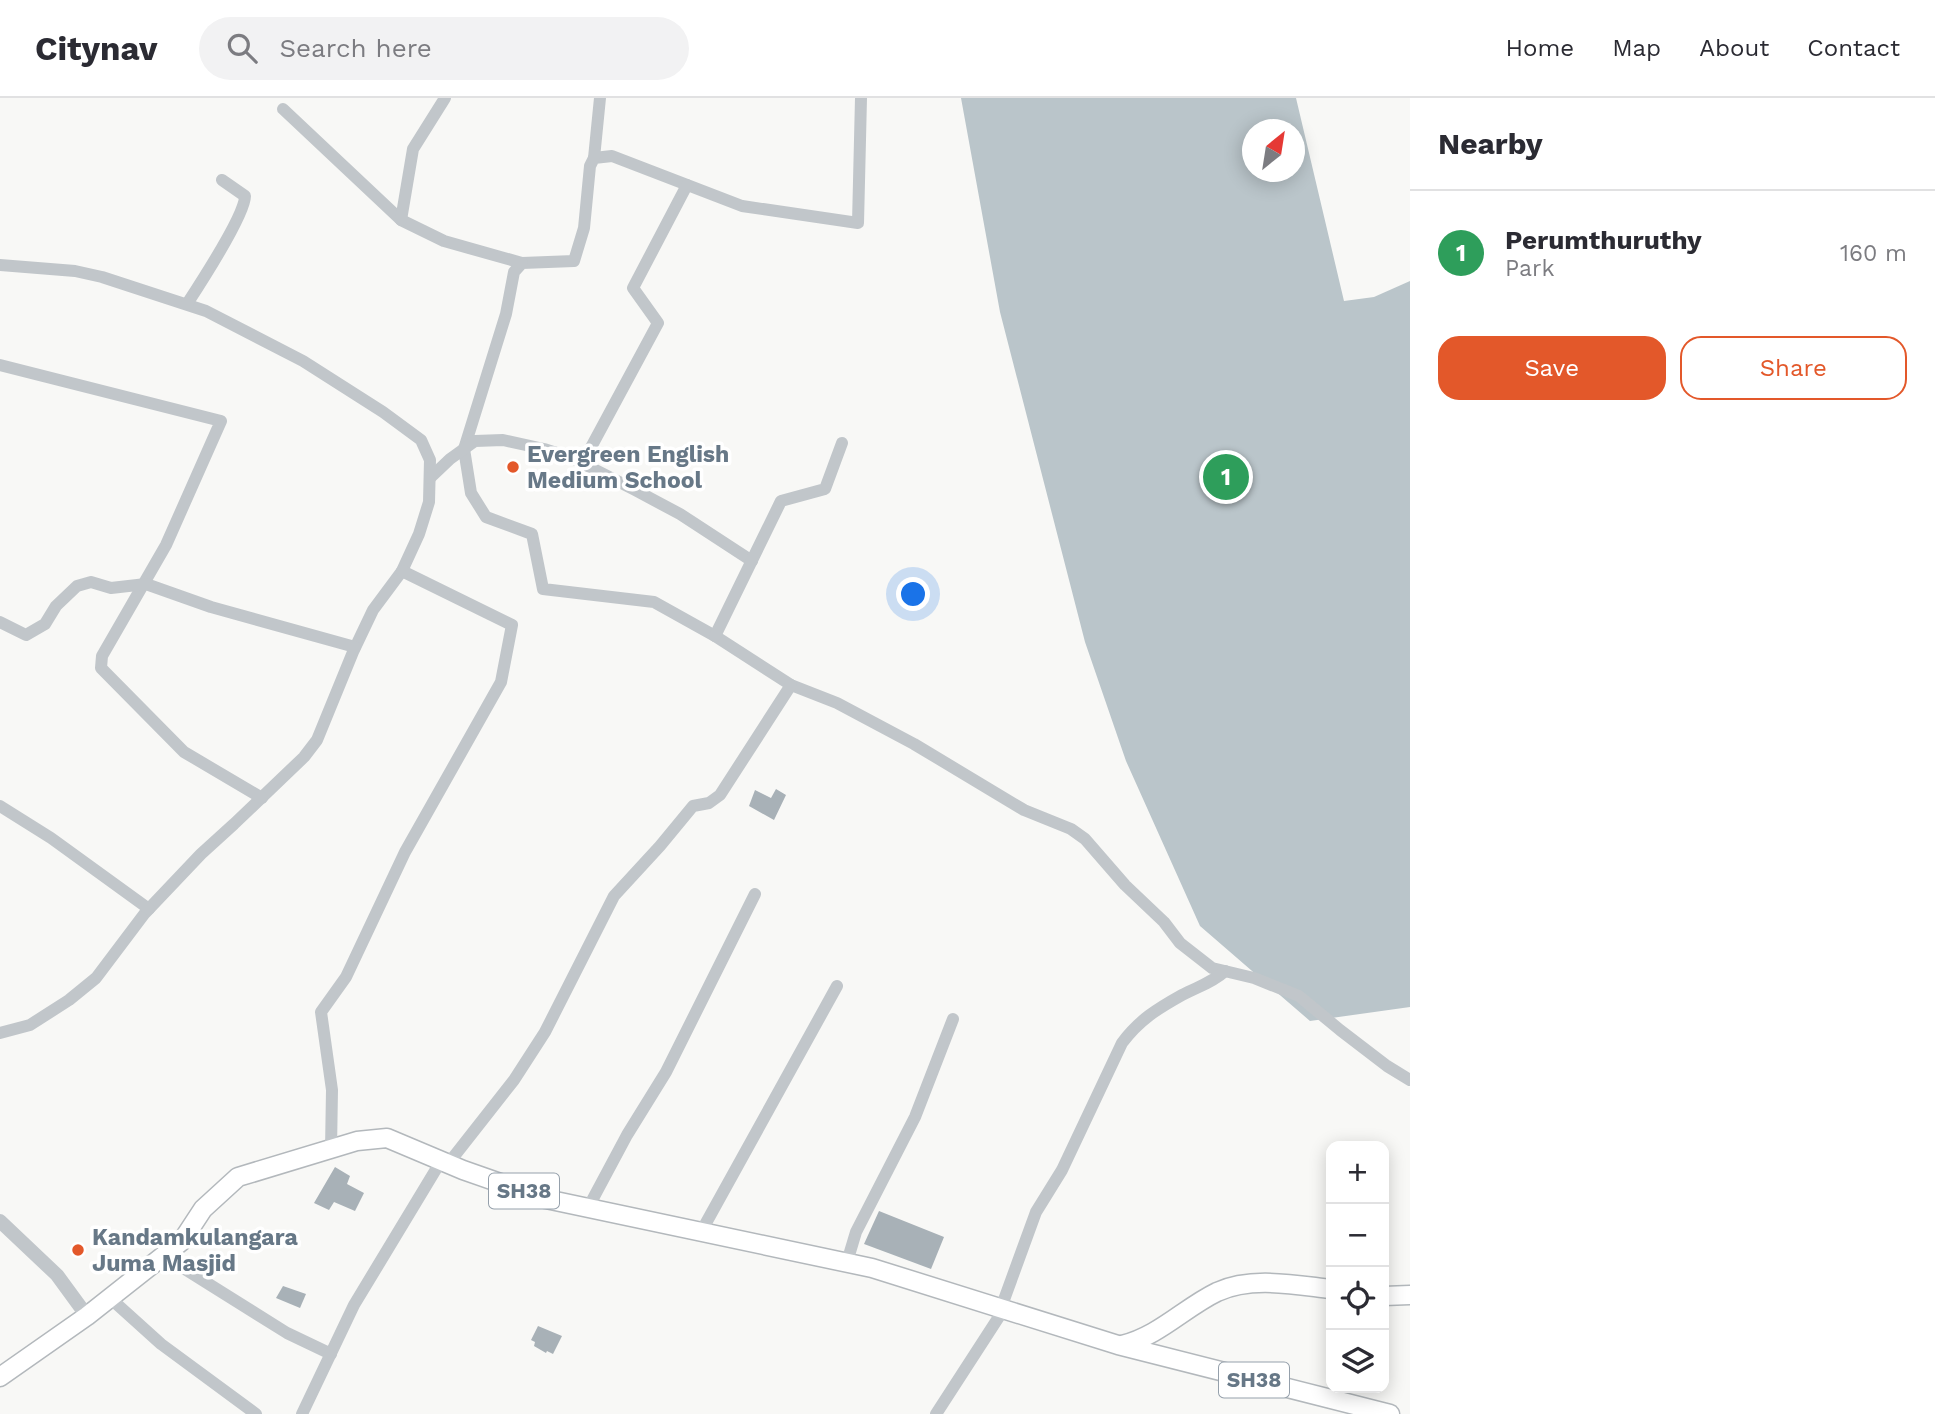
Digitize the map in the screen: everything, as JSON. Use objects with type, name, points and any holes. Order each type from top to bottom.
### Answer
[{"type":"main road","name":"SH38","points":[[0,1377],[87,1316],[183,1241],[203,1209],[238,1177],[357,1141],[387,1138],[545,1199],[872,1268],[1118,1346],[1340,1408],[1391,1414]]},
{"type":"main road","points":[[1118,1346],[1139,1341],[1218,1292],[1234,1287],[1281,1283],[1326,1288]]},
{"type":"main road","points":[[1389,1296],[1410,1295]]},
{"type":"street","points":[[401,220],[413,149],[445,98]]},
{"type":"street","points":[[283,109],[401,220],[444,241],[522,263],[575,261],[584,228],[600,98]]},
{"type":"street","points":[[594,158],[612,156],[742,206],[858,223],[860,98]]},
{"type":"street","points":[[187,304],[237,221],[245,200],[245,196],[222,180]]},
{"type":"street","points":[[582,464],[657,323],[633,288],[687,185]]},
{"type":"street","points":[[522,263],[514,272],[506,314],[464,449],[471,493],[486,517],[532,534],[543,589],[654,602],[715,636],[791,685],[837,703],[914,744],[1014,805],[1071,830],[1085,839],[1125,885],[1164,922],[1180,943],[1212,968],[1254,978],[1299,996],[1387,1066],[1410,1080]]},
{"type":"street","points":[[0,265],[75,271],[102,277],[206,311],[303,361],[421,440],[430,460],[429,502],[419,534],[402,571],[373,610],[317,740],[304,757],[201,853],[149,909],[96,978],[30,1025],[0,1032]]},
{"type":"street","points":[[0,365],[221,421],[166,545],[102,656],[101,668],[184,752],[261,798]]},
{"type":"street","points":[[430,478],[475,441],[503,440],[544,449],[582,464],[680,514],[752,561]]},
{"type":"street","points":[[715,636],[781,501],[825,489],[842,443]]},
{"type":"street","points":[[331,1149],[332,1090],[321,1012],[346,977],[405,852],[501,682],[512,625],[402,571]]},
{"type":"street","points":[[0,622],[26,635],[45,624],[56,606],[77,586],[91,583],[111,589],[143,584],[211,607],[355,647]]},
{"type":"street","points":[[302,1414],[372,1273],[445,1162],[514,1080],[545,1032],[614,895],[660,846],[692,806],[709,803],[720,795],[791,685]]},
{"type":"street","points":[[0,806],[51,838],[149,909]]},
{"type":"street","points":[[588,1208],[627,1135],[666,1072],[755,894]]},
{"type":"street","points":[[936,1414],[1003,1309],[1036,1212],[1062,1170],[1122,1043],[1135,1025],[1183,995],[1214,981],[1225,971]]},
{"type":"street","points":[[701,1232],[837,986]]},
{"type":"street","points":[[847,1262],[856,1232],[915,1117],[953,1019]]},
{"type":"street","points":[[0,1221],[57,1275],[87,1316]]},
{"type":"street","points":[[164,1256],[287,1333],[331,1354]]},
{"type":"street","points":[[110,1298],[161,1344],[256,1414]]},
{"type":"shaded area","points":[[961,98],[1296,98],[1301,119],[1242,119],[1242,182],[1305,182],[1305,136],[1344,301],[1374,297],[1410,281],[1410,1007],[1310,1021],[1200,926],[1126,761],[1085,642],[1000,312]]},
{"type":"building","points":[[776,789],[786,795],[774,820],[749,806],[755,790],[771,798]]},
{"type":"building","points":[[335,1167],[350,1176],[347,1184],[364,1193],[355,1211],[334,1202],[329,1210],[314,1203]]},
{"type":"building","points":[[879,1211],[944,1237],[931,1269],[864,1244]]},
{"type":"building","points":[[283,1286],[306,1294],[300,1308],[276,1298]]},
{"type":"building","points":[[538,1326],[562,1336],[553,1354],[534,1346],[535,1342],[531,1340]]},
{"type":"place","name":"Evergreen English Medium School","points":[[513,467]]},
{"type":"place","name":"Perumthuruthy","points":[[1226,477]]},
{"type":"place","name":"Kandamkulangara Juma Masjid","points":[[78,1250]]}]
